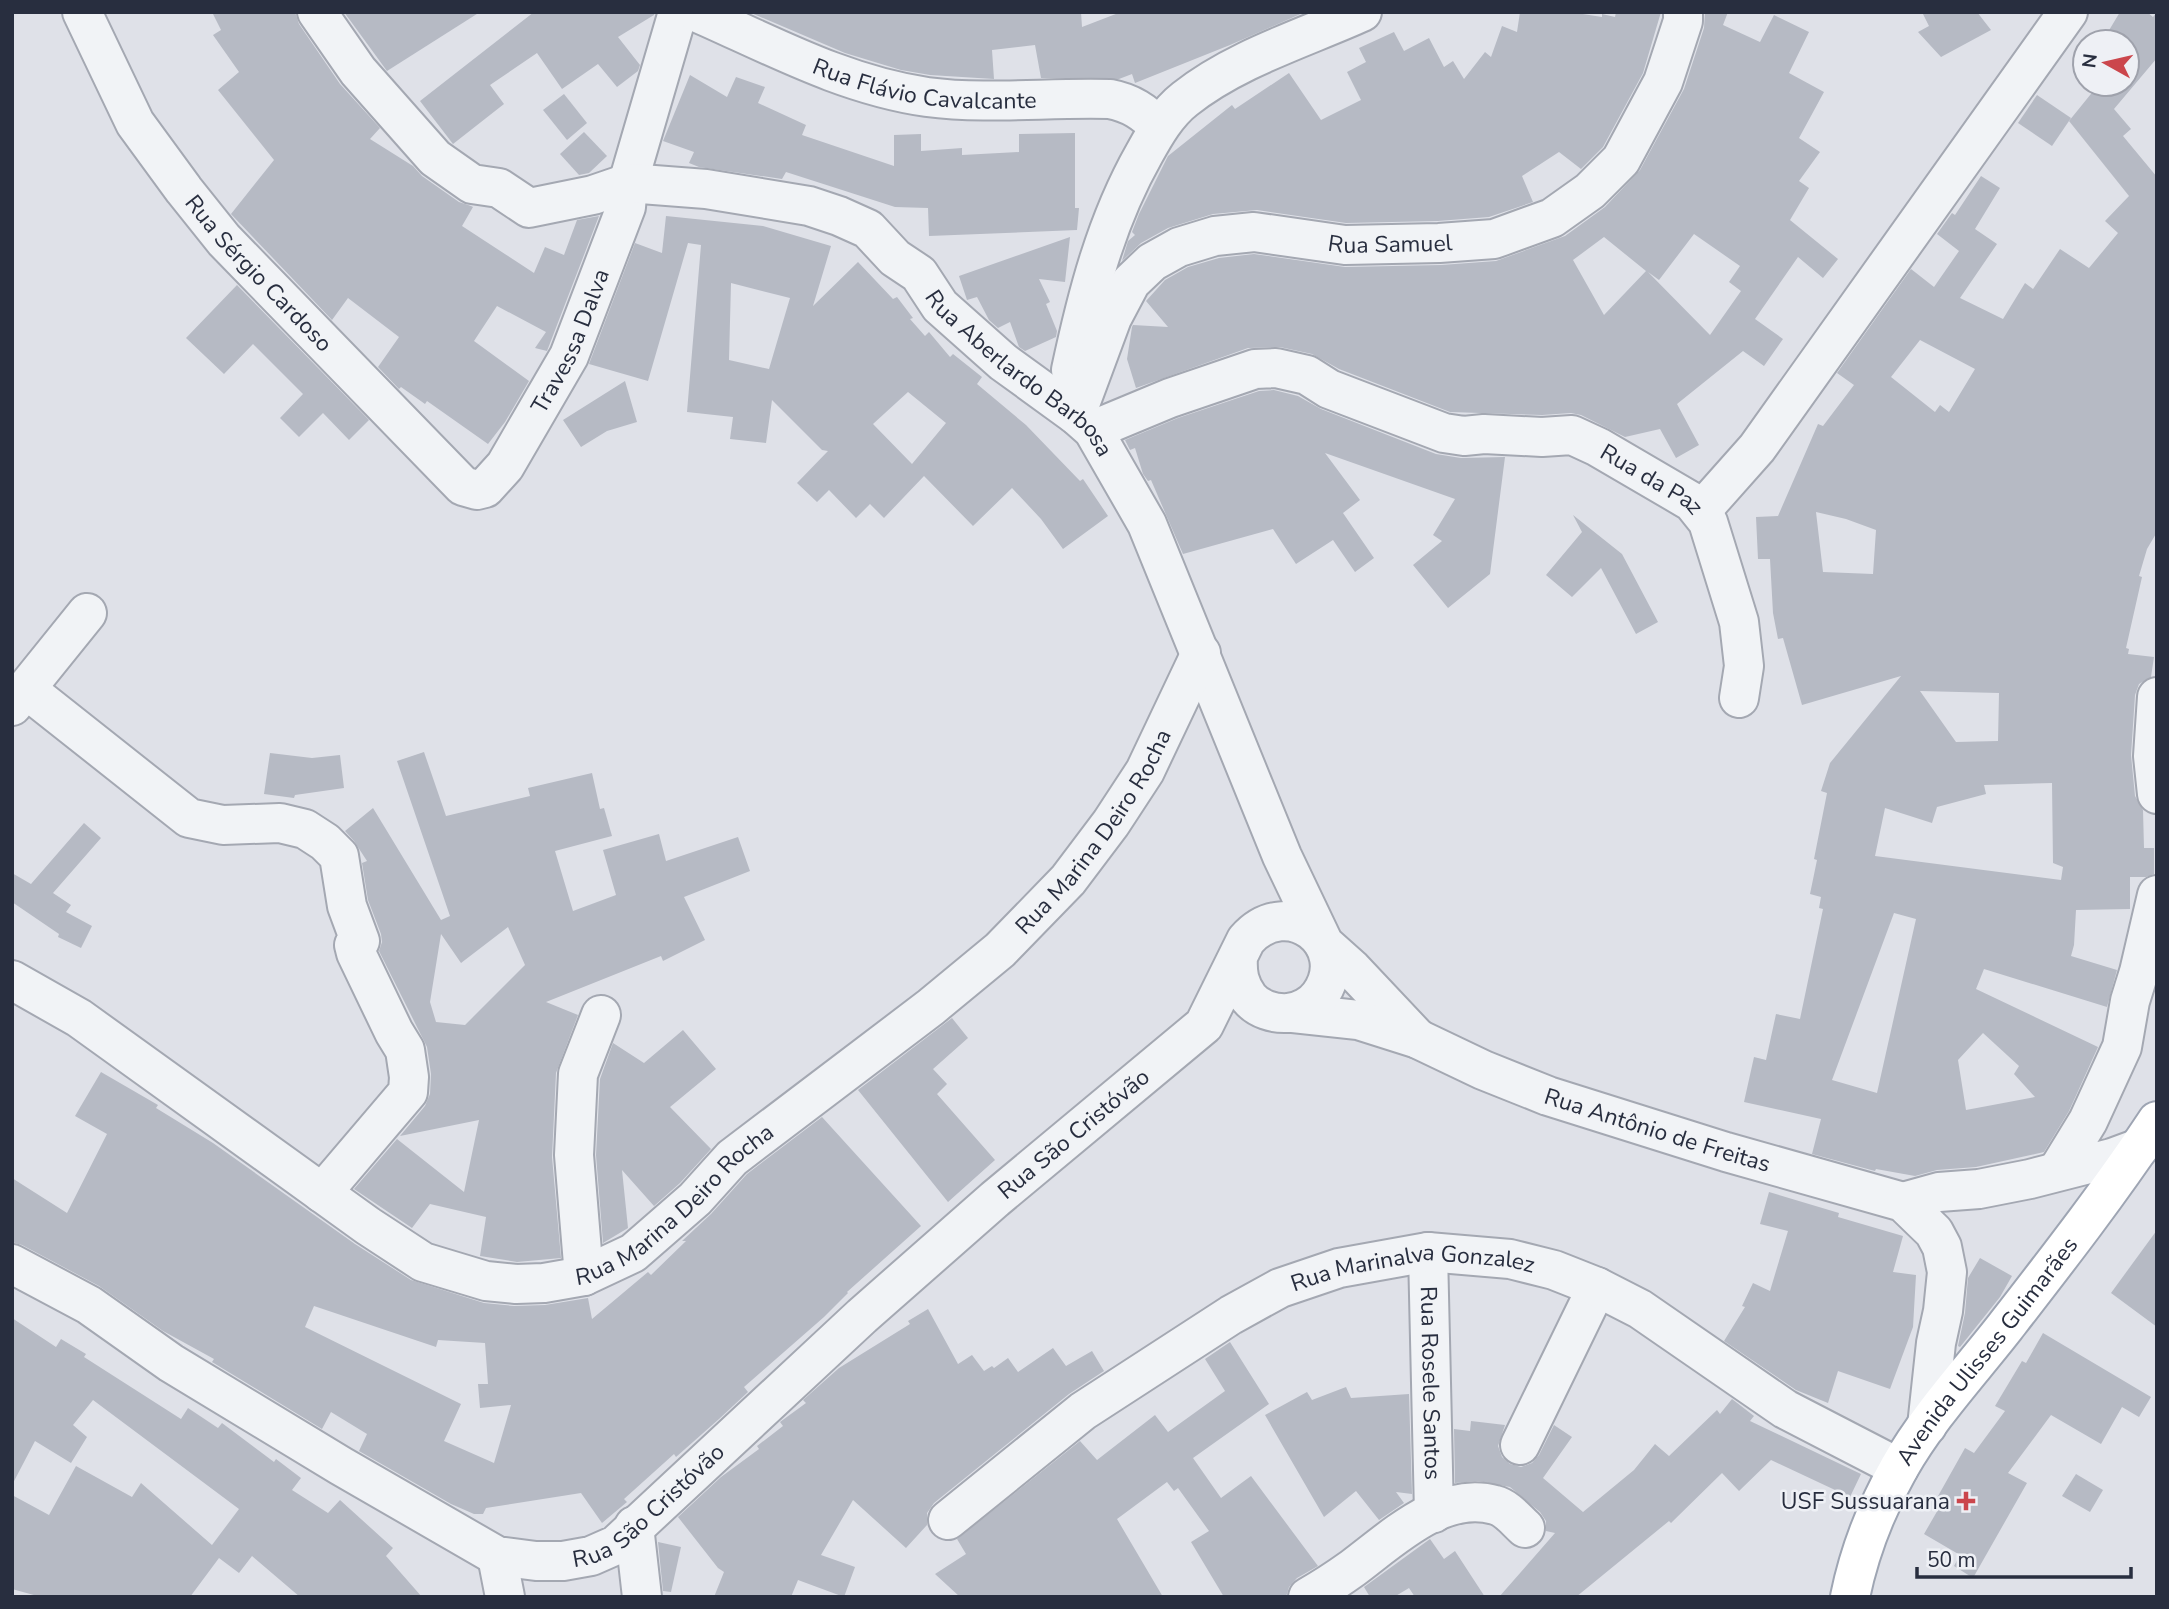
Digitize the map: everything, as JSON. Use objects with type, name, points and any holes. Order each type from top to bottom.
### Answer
[{"type":"main road","name":"Avenida Ulisses Guimarães","points":[[1850,1597],[1855,1575],[1877,1515],[1899,1468],[1927,1426],[2042,1279],[2148,1135]]},
{"type":"street","name":"Rua Sérgio Cardoso","points":[[82,12],[135,123],[225,240],[463,485],[477,490],[485,488]]},
{"type":"street","name":"Rua Aberlardo Barbosa","points":[[317,12],[358,71],[391,111],[435,159],[472,184],[499,188],[528,208],[593,195],[628,183],[706,189],[809,206],[839,216],[868,229],[895,258],[919,274],[940,306],[1003,362],[1078,417],[1120,473],[1147,524],[1282,856],[1324,944]]},
{"type":"street","name":"Travessa Dalva","points":[[485,488],[505,466],[569,356],[626,207],[628,183],[678,12]]},
{"type":"street","name":"Rua Flávio Cavalcante","points":[[696,12],[819,68],[877,87],[929,97],[974,101],[1110,99],[1127,103],[1144,112],[1159,127]]},
{"type":"street","points":[[1078,417],[1093,277],[1128,181],[1159,127],[1183,100],[1236,66],[1362,12]]},
{"type":"street","name":"Rua Samuel","points":[[1078,417],[1112,318],[1131,282],[1152,262],[1179,247],[1215,236],[1254,232],[1345,245],[1494,239],[1552,218],[1590,191],[1621,160],[1663,82],[1683,21],[1683,12]]},
{"type":"street","name":"Rua da Paz","points":[[1078,417],[1170,398],[1255,369],[1276,368],[1307,375],[1329,389],[1444,433],[1464,436],[1572,435],[1680,494],[1701,512],[1758,448],[2068,12]]},
{"type":"street","points":[[1701,512],[1713,537],[1739,622],[1744,666],[1739,698]]},
{"type":"street","points":[[87,614],[19,697],[189,818],[223,825],[280,823],[305,829],[325,842],[339,856],[346,906],[360,941],[354,945],[356,953],[405,1050],[409,1077],[408,1093],[323,1193]]},
{"type":"street","name":"Rua Marina Deiro Rocha","points":[[12,980],[79,1018],[368,1226],[423,1262],[486,1281],[506,1283],[544,1283],[584,1276],[633,1253],[695,1199],[732,1157],[931,1007],[1000,950],[1068,880],[1111,823],[1145,771],[1201,653]]},
{"type":"street","points":[[2157,697],[2153,756],[2157,794]]},
{"type":"street","points":[[1282,856],[1242,948],[1237,973],[1242,988],[1251,1001],[1264,1010],[1286,1013]]},
{"type":"street","points":[[2058,1170],[2088,1121],[2122,1046],[2130,1001],[2157,895]]},
{"type":"street","points":[[1204,1025],[1286,1013],[1312,1003],[1326,986],[1330,972],[1324,944],[1314,932],[1300,923],[1284,920],[1269,922],[1255,930],[1242,948]]},
{"type":"street","name":"Rua Antônio de Freitas","points":[[1324,944],[1352,969],[1418,1039]]},
{"type":"street","name":"Rua São Cristóvão","points":[[12,1264],[89,1305],[171,1363],[497,1556],[563,1561],[592,1556],[616,1545],[862,1316],[995,1199],[1204,1025],[1242,948]]},
{"type":"street","name":"Rua Antônio de Freitas","points":[[1286,1013],[1358,1020],[1418,1039],[1483,1070],[1548,1096],[1726,1152],[1903,1202],[1934,1232],[1942,1247],[1947,1272],[1927,1426]]},
{"type":"street","points":[[584,1276],[577,1204],[575,1113],[578,1074],[601,1014]]},
{"type":"street","points":[[1903,1202],[1939,1192],[2006,1184],[2112,1158],[2148,1135]]},
{"type":"street","name":"Rua Marinalva Gonzalez","points":[[948,1520],[1083,1411],[1231,1315],[1280,1288],[1339,1268],[1428,1252],[1510,1259],[1554,1270],[1597,1287],[1640,1309],[1785,1409],[1899,1468]]},
{"type":"street","name":"Rua Rosele Santos","points":[[1428,1252],[1434,1513]]},
{"type":"street","points":[[1520,1445],[1597,1287]]},
{"type":"street","points":[[1308,1597],[1350,1570],[1407,1527],[1462,1503],[1495,1505],[1505,1510],[1525,1528]]},
{"type":"street","points":[[634,1526],[642,1597]]},
{"type":"street","points":[[497,1556],[505,1597]]},
{"type":"building","points":[[212,12],[295,12],[299,24],[340,84],[380,128],[370,139],[413,166],[422,176],[459,202],[473,207],[462,226],[534,273],[545,247],[564,255],[577,220],[599,216],[547,351],[535,348],[546,332],[497,306],[474,341],[529,381],[505,422],[488,444],[427,401],[425,404],[401,387],[399,389],[378,367],[399,337],[348,298],[332,320],[231,214],[274,160],[218,90],[239,72],[213,35],[221,30]]},
{"type":"building","points":[[344,12],[480,12],[387,71]]},
{"type":"building","points":[[534,12],[655,12],[618,37],[640,65],[638,71],[617,87],[598,64],[562,89],[537,53],[490,85],[504,104],[453,144],[420,101]]},
{"type":"building","points":[[749,12],[1081,12],[1082,27],[1121,12],[1305,12],[1135,83],[1132,74],[1119,79],[1041,78],[1035,45],[992,50],[994,79],[930,75],[901,70],[845,53]]},
{"type":"building","points":[[1520,12],[1570,12],[1615,17],[1616,12],[1661,12],[1643,73],[1603,147],[1581,169],[1559,152],[1522,176],[1533,202],[1489,217],[1438,221],[1346,223],[1257,210],[1213,214],[1168,228],[1141,243],[1122,261],[1128,241],[1135,235],[1132,232],[1139,214],[1168,156],[1232,105],[1235,109],[1289,73],[1321,120],[1361,100],[1347,72],[1366,62],[1359,48],[1394,32],[1404,51],[1429,38],[1444,67],[1453,61],[1464,79],[1485,52],[1491,57],[1502,26],[1517,32]]},
{"type":"building","points":[[1705,12],[1728,12],[1723,25],[1760,42],[1774,15],[1809,32],[1789,73],[1824,92],[1799,138],[1820,152],[1799,181],[1809,188],[1790,220],[1838,259],[1823,278],[1798,257],[1755,319],[1783,339],[1764,366],[1743,351],[1677,404],[1699,445],[1676,458],[1660,429],[1625,437],[1581,415],[1571,413],[1542,415],[1450,412],[1339,369],[1312,354],[1280,347],[1248,348],[1136,388],[1127,359],[1132,327],[1168,327],[1146,301],[1165,280],[1188,267],[1219,258],[1254,254],[1345,267],[1496,261],[1565,236],[1605,207],[1640,170],[1684,89],[1704,28]],"holes":[[[1694,234],[1740,266],[1729,282],[1741,291],[1710,335],[1648,272],[1659,280]],[[1604,237],[1646,271],[1604,315],[1573,260]]]},
{"type":"building","points":[[1922,12],[1977,12],[1991,30],[1941,57],[1918,32],[1929,26]]},
{"type":"building","points":[[2120,12],[2147,12],[2153,17],[2157,12],[2157,58],[2141,77],[2141,28],[2110,28]]},
{"type":"building","points":[[690,75],[727,97],[736,77],[765,87],[758,103],[806,125],[802,135],[894,166],[894,135],[921,134],[921,151],[962,148],[962,155],[1019,152],[1019,134],[1075,133],[1075,208],[1079,208],[1077,230],[929,236],[928,208],[895,207],[786,172],[782,179],[699,167],[689,163],[694,152],[663,141]]},
{"type":"building","points":[[564,94],[587,123],[567,140],[543,110]]},
{"type":"building","points":[[2037,95],[2071,118],[2052,146],[2018,123]]},
{"type":"building","points":[[2088,98],[2123,98],[2114,109],[2131,129],[2123,136],[2157,177],[2157,532],[2147,549],[2139,576],[2142,577],[2126,648],[2129,649],[2128,654],[2154,657],[2151,677],[2139,684],[2135,695],[2131,755],[2135,796],[2143,810],[2144,848],[2154,848],[2154,874],[2130,877],[2130,909],[2076,910],[2071,956],[2117,970],[2107,1007],[1984,969],[1976,989],[2098,1047],[2069,1111],[2044,1152],[1976,1167],[1937,1170],[1915,1176],[1876,1169],[1875,1171],[1812,1154],[1821,1119],[1744,1102],[1754,1057],[1766,1060],[1776,1014],[1800,1019],[1823,909],[1819,908],[1821,897],[1810,894],[1827,793],[1821,791],[1830,763],[1901,676],[1802,705],[1783,638],[1778,639],[1773,613],[1770,559],[1758,559],[1756,517],[1778,516],[1818,424],[1823,426],[1854,385],[1837,373],[1911,269],[1934,287],[1959,251],[1937,234],[1952,213],[1955,215],[1981,176],[2000,188],[1975,229],[1997,244],[1960,298],[2003,319],[2025,283],[2033,289],[2060,249],[2089,268],[2118,233],[2105,221],[2129,196],[2069,121]],"holes":[[[1920,340],[1975,369],[1949,412],[1940,405],[1935,412],[1891,377]],[[1816,512],[1876,530],[1873,574],[1823,572]],[[1920,691],[1999,693],[1998,741],[1956,742]],[[2052,783],[2053,863],[2063,867],[2061,880],[1875,856],[1885,808],[1932,823],[1937,807],[1986,794],[1984,785]],[[1894,913],[1916,919],[1877,1093],[1832,1080]],[[1983,1033],[2019,1066],[2014,1074],[2035,1097],[1966,1110],[1958,1060]]]},
{"type":"building","points":[[584,132],[607,156],[589,173],[579,175],[560,154]]},
{"type":"building","points":[[666,216],[763,226],[831,246],[813,306],[858,262],[893,299],[897,297],[913,318],[910,319],[925,336],[929,332],[950,357],[953,354],[982,377],[977,384],[1026,425],[1080,481],[1083,479],[1108,516],[1063,549],[1041,519],[1012,488],[973,526],[924,476],[884,518],[870,504],[856,518],[829,490],[817,502],[797,483],[828,451],[822,450],[772,400],[766,443],[730,439],[733,417],[687,412],[701,245],[688,243],[648,381],[589,364],[635,243],[662,253]],"holes":[[[731,283],[790,298],[769,369],[729,360]],[[908,392],[946,423],[912,464],[873,424]]]},
{"type":"building","points":[[1070,237],[1065,282],[1039,279],[1050,302],[1046,304],[1057,331],[1056,337],[1025,351],[1019,347],[1010,322],[998,328],[989,320],[977,297],[967,300],[959,276]]},
{"type":"building","points":[[237,285],[369,420],[349,440],[323,413],[299,437],[280,418],[303,394],[253,344],[224,374],[186,338]]},
{"type":"building","points":[[625,381],[637,422],[607,431],[581,447],[563,420]]},
{"type":"building","points":[[1274,390],[1298,396],[1321,409],[1436,454],[1461,458],[1505,457],[1490,574],[1448,608],[1413,565],[1442,541],[1433,535],[1455,499],[1325,453],[1360,500],[1343,513],[1374,558],[1355,572],[1333,540],[1296,564],[1273,529],[1183,554],[1151,480],[1148,481],[1143,474],[1135,448],[1130,450],[1125,440],[1178,418],[1259,391]]},
{"type":"building","points":[[1573,515],[1622,554],[1658,622],[1636,634],[1601,568],[1572,597],[1546,575],[1582,532]]},
{"type":"building","points":[[424,752],[446,816],[530,796],[528,788],[592,773],[600,809],[604,808],[612,836],[555,851],[573,911],[616,895],[603,850],[659,834],[666,861],[738,837],[750,871],[684,897],[705,940],[663,961],[661,956],[546,1002],[578,1015],[556,1073],[552,1157],[561,1258],[517,1262],[480,1256],[486,1217],[430,1204],[412,1228],[354,1189],[397,1139],[464,1192],[479,1120],[400,1136],[425,1106],[430,1094],[431,1074],[427,1047],[379,951],[381,934],[368,900],[362,863],[367,861],[345,831],[373,808],[441,920],[450,916],[397,761]],"holes":[[[508,927],[525,965],[465,1025],[436,1022],[430,1002],[441,934],[461,963]]]},
{"type":"building","points":[[270,753],[312,758],[340,755],[344,788],[295,795],[294,798],[264,794]]},
{"type":"building","points":[[84,823],[101,838],[53,893],[71,905],[66,912],[92,926],[81,948],[58,937],[59,934],[12,902],[12,873],[31,884]]},
{"type":"building","points":[[952,1018],[968,1038],[933,1069],[947,1084],[937,1094],[995,1160],[948,1202],[858,1090]]},
{"type":"building","points":[[683,1030],[716,1069],[670,1107],[711,1149],[680,1183],[654,1206],[622,1170],[628,1228],[603,1243],[596,1155],[600,1079],[613,1043],[644,1063]]},
{"type":"building","points":[[101,1072],[158,1105],[156,1108],[213,1143],[355,1244],[411,1280],[484,1303],[545,1305],[588,1298],[592,1319],[648,1272],[651,1275],[747,1174],[822,1117],[921,1226],[744,1387],[748,1392],[719,1419],[676,1457],[674,1454],[624,1499],[627,1502],[602,1523],[581,1493],[486,1508],[483,1514],[474,1514],[451,1504],[359,1451],[367,1434],[331,1412],[322,1429],[212,1362],[214,1359],[163,1331],[99,1286],[12,1242],[12,1178],[67,1213],[107,1134],[75,1116]],"holes":[[[314,1306],[436,1347],[438,1340],[485,1343],[488,1384],[478,1384],[480,1408],[511,1405],[494,1463],[444,1441],[461,1404],[305,1327]]]},
{"type":"building","points":[[1769,1192],[1839,1213],[1838,1217],[1903,1236],[1893,1272],[1916,1275],[1913,1327],[1890,1389],[1838,1371],[1828,1403],[1796,1390],[1724,1341],[1745,1307],[1742,1306],[1753,1283],[1770,1291],[1788,1231],[1760,1224]]},
{"type":"building","points":[[2157,1230],[2157,1327],[2111,1293]]},
{"type":"building","points":[[1980,1258],[2012,1276],[2000,1297],[1960,1347],[1958,1346],[1965,1313],[1968,1278]]},
{"type":"building","points":[[928,1309],[958,1364],[972,1355],[984,1371],[992,1366],[994,1368],[1008,1358],[1018,1372],[1053,1348],[1066,1366],[1092,1351],[1104,1371],[1069,1394],[934,1503],[927,1513],[927,1525],[906,1548],[853,1500],[821,1555],[855,1567],[844,1597],[798,1580],[791,1597],[714,1597],[724,1572],[678,1517],[721,1477],[759,1449],[757,1446],[783,1426],[780,1422],[806,1403],[803,1400],[839,1368],[910,1324],[908,1321]]},
{"type":"building","points":[[12,1318],[56,1347],[61,1339],[86,1354],[84,1357],[181,1419],[188,1408],[218,1428],[222,1423],[274,1462],[276,1459],[301,1478],[292,1490],[328,1513],[340,1500],[393,1548],[386,1556],[422,1597],[300,1597],[252,1556],[239,1573],[219,1558],[190,1597],[41,1597],[12,1589],[12,1495],[49,1515],[76,1466],[132,1497],[141,1483],[212,1545],[239,1509],[93,1400],[73,1425],[87,1437],[71,1463],[35,1441],[12,1485]]},
{"type":"building","points":[[2043,1333],[2151,1397],[2139,1417],[2122,1407],[2101,1444],[2051,1415],[2008,1473],[2027,1483],[1973,1578],[1954,1566],[1960,1555],[1924,1534],[1939,1508],[1933,1505],[1965,1448],[1974,1453],[2005,1411],[1995,1406],[2022,1361],[2026,1363]]},
{"type":"building","points":[[1230,1342],[1269,1404],[1193,1458],[1221,1498],[1251,1476],[1318,1566],[1297,1578],[1289,1587],[1286,1597],[1224,1597],[1191,1542],[1209,1531],[1178,1488],[1174,1491],[1167,1482],[1117,1519],[1163,1597],[960,1597],[935,1574],[966,1554],[957,1539],[1080,1441],[1097,1460],[1155,1415],[1168,1432],[1225,1391],[1205,1359]]},
{"type":"building","points":[[1346,1387],[1351,1398],[1409,1394],[1412,1494],[1396,1492],[1404,1503],[1379,1520],[1356,1491],[1324,1517],[1265,1415],[1307,1392],[1312,1400]]},
{"type":"building","points":[[1732,1399],[1754,1416],[1750,1421],[1861,1474],[1850,1497],[1771,1460],[1739,1491],[1722,1473],[1671,1523],[1669,1521],[1576,1597],[1499,1597],[1555,1533],[1546,1531],[1546,1521],[1540,1512],[1510,1487],[1478,1481],[1455,1483],[1454,1429],[1470,1431],[1471,1421],[1505,1425],[1498,1446],[1502,1457],[1510,1464],[1521,1467],[1532,1463],[1539,1455],[1554,1425],[1572,1437],[1543,1478],[1583,1512],[1634,1470],[1655,1444],[1669,1456],[1717,1410],[1720,1414]]},
{"type":"building","points":[[2076,1474],[2103,1490],[2090,1512],[2062,1496]]},
{"type":"building","points":[[1430,1539],[1444,1559],[1455,1551],[1485,1597],[1415,1597],[1409,1588],[1394,1597],[1370,1597],[1364,1587]]},
{"type":"building","points":[[658,1542],[681,1547],[671,1592],[663,1591]]},
{"type":"place","name":"USF Sussuarana","points":[[1966,1501]]}]
